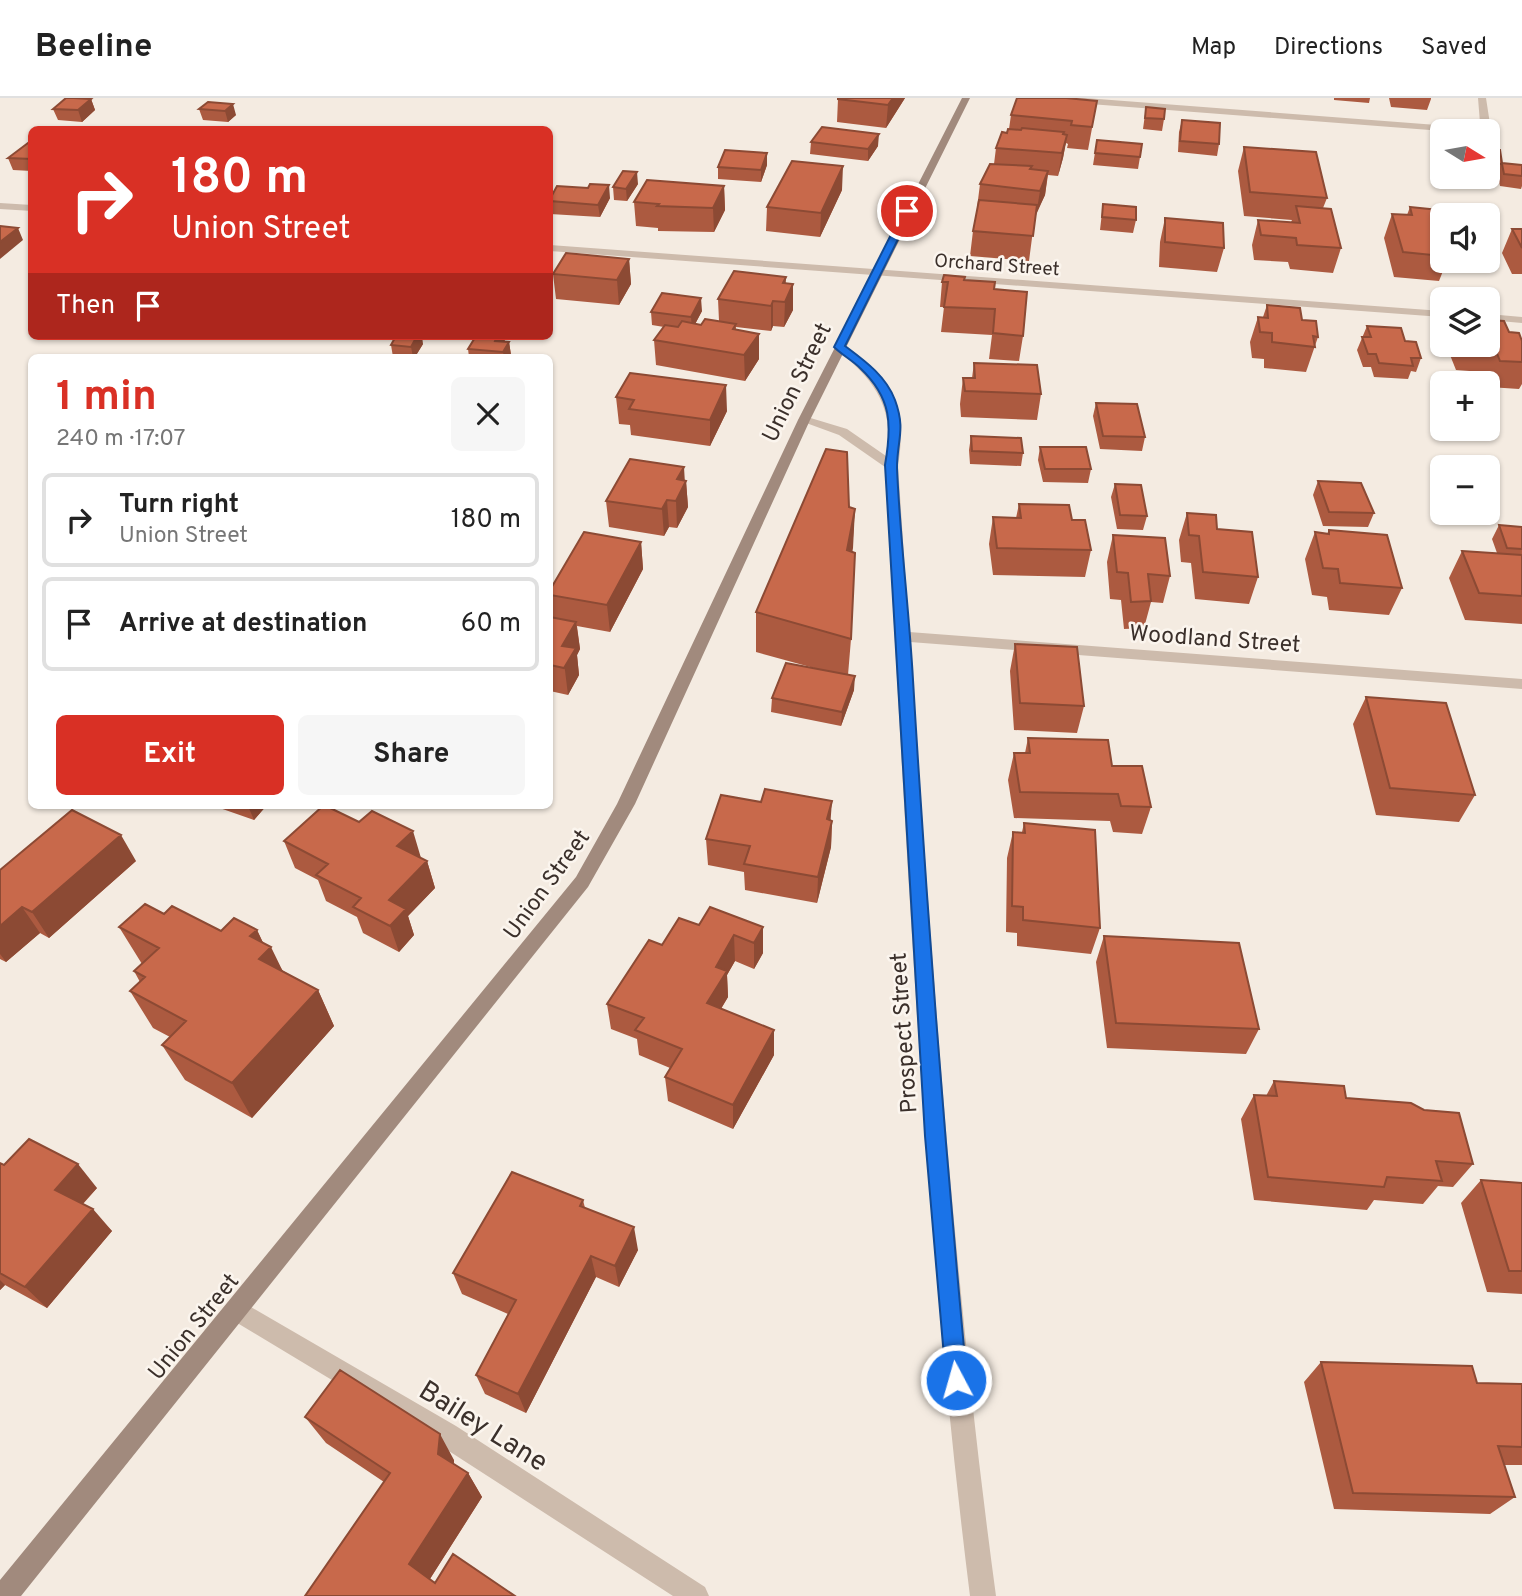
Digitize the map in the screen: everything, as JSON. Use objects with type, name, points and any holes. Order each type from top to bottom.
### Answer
[{"type":"main road","name":"Union Street","points":[[4,1596],[552,922],[590,870],[626,804],[839,347],[966,98]]},
{"type":"street","points":[[1051,98],[1450,130],[1478,129],[1485,124],[1482,98]]},
{"type":"street","points":[[0,206],[28,208]]},
{"type":"street","name":"Orchard Street","points":[[553,248],[1430,313]]},
{"type":"street","points":[[1500,318],[1522,320]]},
{"type":"street","name":"Prospect Street","points":[[839,347],[872,373],[885,391],[897,430],[891,465],[934,1136],[962,1435],[983,1596]]},
{"type":"street","points":[[804,421],[843,432],[891,465]]},
{"type":"street","name":"Woodland Street","points":[[904,637],[1522,684]]},
{"type":"street","name":"Bailey Lane","points":[[237,1310],[447,1435],[696,1596]]},
{"type":"building","points":[[66,98],[91,99],[78,110],[53,109]]},
{"type":"building","points":[[838,98],[893,98],[888,105]]},
{"type":"building","points":[[1017,98],[1097,101],[1092,127],[1071,125],[1072,121],[1011,115]]},
{"type":"building","points":[[208,102],[233,104],[225,111],[199,109]]},
{"type":"building","points":[[1146,107],[1165,109],[1164,119],[1145,118]]},
{"type":"building","points":[[1182,120],[1220,123],[1219,144],[1180,141]]},
{"type":"building","points":[[822,127],[879,134],[868,149],[811,142]]},
{"type":"building","points":[[1022,128],[1064,132],[1063,134],[1067,135],[1062,153],[996,148],[1002,132]]},
{"type":"building","points":[[1097,140],[1142,144],[1140,157],[1095,153]]},
{"type":"building","points":[[28,143],[28,159],[8,158]]},
{"type":"building","points":[[1244,147],[1316,152],[1327,198],[1250,192]]},
{"type":"building","points":[[725,150],[767,153],[761,170],[718,167]]},
{"type":"building","points":[[1500,150],[1502,163],[1522,165],[1522,176],[1504,174],[1502,164]]},
{"type":"building","points":[[792,161],[843,166],[821,213],[767,207]]},
{"type":"building","points":[[990,164],[1032,166],[1030,169],[1048,171],[1040,191],[980,184]]},
{"type":"building","points":[[623,171],[637,172],[626,189],[613,187]]},
{"type":"building","points":[[647,180],[724,186],[713,208],[657,206],[659,204],[634,202]]},
{"type":"building","points":[[590,184],[609,185],[598,205],[553,201],[557,186],[588,188]]},
{"type":"building","points":[[979,200],[1037,205],[1033,236],[973,231]]},
{"type":"building","points":[[1103,204],[1136,207],[1136,220],[1102,217]]},
{"type":"building","points":[[1296,206],[1331,209],[1341,248],[1297,245],[1296,238],[1261,235],[1258,220],[1300,223]]},
{"type":"building","points":[[1410,207],[1430,209],[1430,255],[1403,252],[1392,214],[1412,215]]},
{"type":"building","points":[[1165,218],[1223,223],[1224,248],[1165,242]]},
{"type":"building","points":[[0,226],[18,228],[0,242]]},
{"type":"building","points":[[1512,229],[1522,229],[1522,248]]},
{"type":"building","points":[[566,253],[629,259],[617,280],[553,274]]},
{"type":"building","points":[[734,271],[786,277],[783,283],[793,284],[785,302],[773,301],[771,306],[718,299]]},
{"type":"building","points":[[944,275],[965,277],[964,280],[995,282],[994,289],[1027,292],[1023,336],[993,333],[995,309],[944,307],[948,282],[942,282]]},
{"type":"building","points":[[662,293],[701,298],[691,317],[651,312]]},
{"type":"building","points":[[1267,305],[1300,308],[1302,320],[1316,321],[1318,337],[1313,336],[1315,347],[1272,342],[1272,333],[1260,332],[1258,317],[1268,318]]},
{"type":"building","points":[[705,319],[736,324],[733,329],[759,334],[744,355],[654,340],[665,325],[678,327],[682,321],[701,325]]},
{"type":"building","points":[[1500,321],[1504,321],[1509,332],[1519,333],[1522,341],[1522,362],[1500,361]]},
{"type":"building","points":[[1367,326],[1401,328],[1405,341],[1416,342],[1421,358],[1411,358],[1413,366],[1379,363],[1376,354],[1368,354],[1362,337],[1371,337]]},
{"type":"building","points":[[394,340],[415,340],[411,347],[391,345]]},
{"type":"building","points":[[474,340],[509,342],[503,352],[468,349]]},
{"type":"building","points":[[974,363],[1037,365],[1041,394],[965,391],[963,378],[975,378]]},
{"type":"building","points":[[630,373],[726,385],[710,420],[629,409],[634,400],[616,397]]},
{"type":"building","points":[[1096,403],[1137,404],[1145,437],[1103,436]]},
{"type":"building","points":[[971,436],[1021,438],[1023,453],[972,451]]},
{"type":"building","points":[[1040,447],[1086,447],[1091,469],[1045,469]]},
{"type":"building","points":[[826,449],[847,452],[849,507],[855,509],[847,550],[855,553],[851,639],[756,612]]},
{"type":"building","points":[[630,459],[684,467],[677,479],[686,481],[676,501],[667,500],[662,509],[606,501]]},
{"type":"building","points":[[1318,481],[1361,483],[1374,513],[1329,512]]},
{"type":"building","points":[[1115,484],[1141,485],[1147,516],[1120,515]]},
{"type":"building","points":[[1019,504],[1069,505],[1072,520],[1085,520],[1091,550],[997,548],[993,517],[1021,518]]},
{"type":"building","points":[[1187,513],[1216,515],[1217,529],[1252,532],[1258,577],[1203,572],[1199,536],[1189,535]]},
{"type":"building","points":[[1499,525],[1522,527],[1522,549],[1507,548]]},
{"type":"building","points":[[1329,530],[1387,535],[1402,588],[1340,583],[1338,569],[1323,568],[1315,532],[1329,534]]},
{"type":"building","points":[[584,532],[641,542],[607,605],[553,596],[553,585]]},
{"type":"building","points":[[1113,535],[1165,538],[1170,576],[1148,574],[1151,601],[1131,602],[1128,573],[1117,572]]},
{"type":"building","points":[[1462,551],[1522,555],[1522,596],[1479,593]]},
{"type":"building","points":[[553,618],[576,622],[562,646],[576,648],[564,668],[553,666]]},
{"type":"building","points":[[1015,644],[1077,647],[1084,706],[1020,703]]},
{"type":"building","points":[[786,663],[855,676],[842,712],[772,698]]},
{"type":"building","points":[[1366,697],[1446,703],[1475,795],[1390,788]]},
{"type":"building","points":[[1028,738],[1108,740],[1112,766],[1142,766],[1151,807],[1121,806],[1118,794],[1020,792],[1014,753],[1030,753]]},
{"type":"building","points":[[765,789],[832,801],[827,819],[832,821],[818,877],[744,864],[750,846],[706,839],[721,795],[761,802]]},
{"type":"building","points":[[320,809],[332,809],[359,822],[372,811],[413,831],[397,846],[427,861],[389,900],[406,909],[390,926],[353,907],[361,898],[316,875],[328,864],[284,841]]},
{"type":"building","points":[[72,810],[121,835],[32,912],[22,907],[0,926],[0,870]]},
{"type":"building","points":[[1024,823],[1095,830],[1100,928],[1023,920],[1023,907],[1012,906],[1013,832],[1025,833]]},
{"type":"building","points":[[145,904],[164,914],[172,906],[221,931],[234,918],[257,930],[250,936],[271,947],[259,959],[318,990],[232,1083],[162,1045],[186,1021],[130,991],[145,977],[134,971],[159,948],[119,927]]},
{"type":"building","points":[[710,907],[763,927],[754,943],[734,935],[716,967],[727,971],[707,1003],[774,1030],[733,1105],[665,1077],[682,1049],[635,1030],[644,1018],[607,1004],[649,940],[662,945],[679,918],[699,925]]},
{"type":"building","points":[[1104,936],[1239,943],[1259,1029],[1116,1023]]},
{"type":"building","points":[[1274,1081],[1344,1086],[1346,1098],[1411,1103],[1424,1110],[1459,1113],[1473,1164],[1436,1161],[1442,1181],[1387,1177],[1384,1187],[1268,1177],[1254,1095],[1277,1096]]},
{"type":"building","points":[[29,1139],[78,1164],[55,1190],[93,1209],[25,1287],[0,1273],[0,1163],[4,1165]]},
{"type":"building","points":[[512,1172],[583,1200],[580,1206],[634,1227],[615,1266],[591,1256],[518,1394],[476,1375],[516,1300],[453,1273]]},
{"type":"building","points":[[1481,1180],[1522,1183],[1522,1271],[1509,1271]]},
{"type":"building","points":[[1321,1362],[1472,1366],[1477,1383],[1522,1384],[1522,1447],[1498,1446],[1515,1497],[1353,1493]]},
{"type":"building","points":[[340,1370],[440,1434],[438,1454],[468,1473],[409,1564],[435,1583],[453,1554],[515,1596],[305,1596],[390,1473],[305,1417]]},
{"type":"route","points":[[907,211],[839,347],[863,364],[880,383],[889,400],[897,430],[891,465],[934,1136],[956,1380]]}]
